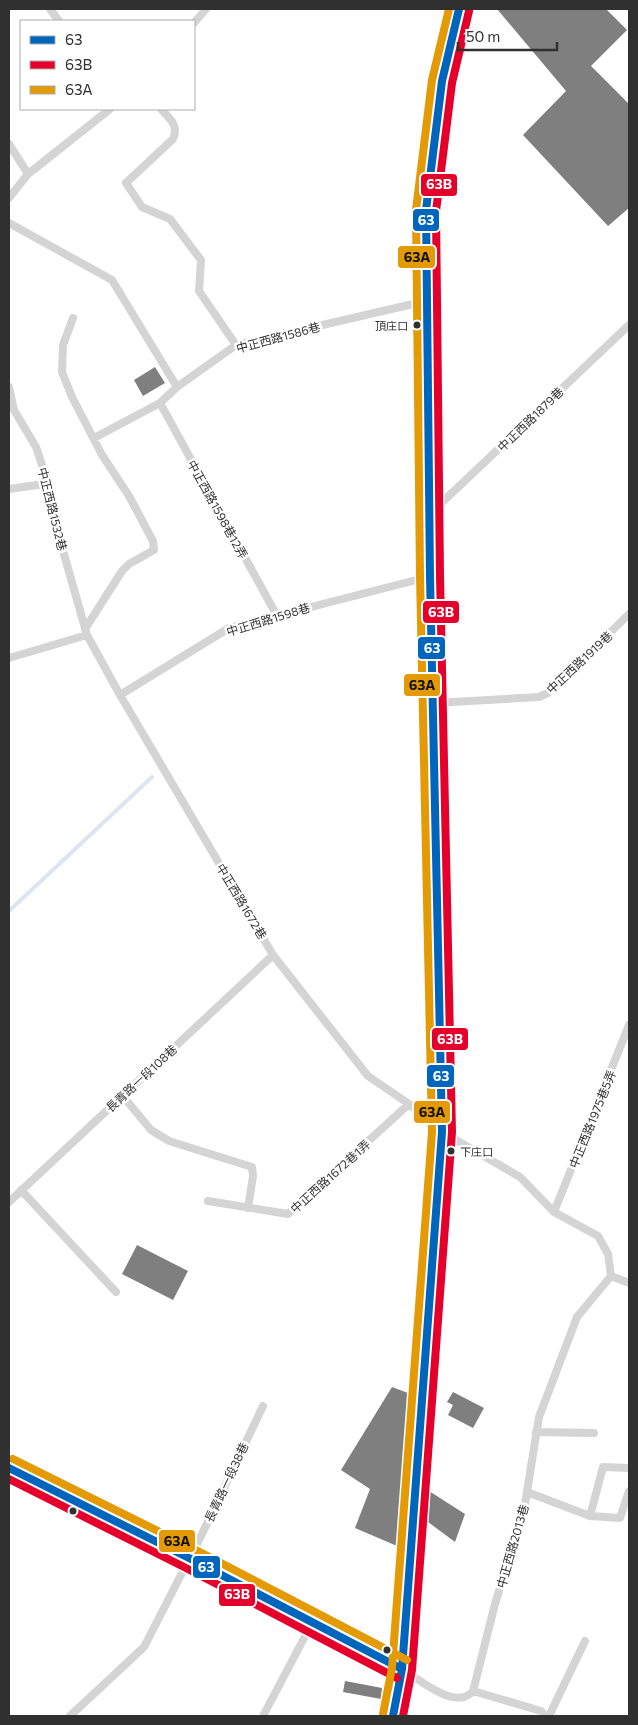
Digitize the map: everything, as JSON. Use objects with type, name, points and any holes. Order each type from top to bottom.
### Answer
[{"type":"main road","points":[[393,1716],[402,1669],[442,1132],[430,576],[431,513],[426,301],[426,210],[442,81],[458,9]]},
{"type":"main road","points":[[9,1468],[189,1558],[402,1669]]},
{"type":"lane","points":[[50,9],[58,20]]},
{"type":"lane","points":[[195,22],[206,9]]},
{"type":"lane","points":[[9,198],[28,174],[109,110]]},
{"type":"lane","points":[[162,110],[175,124],[177,132],[174,139],[126,183],[142,206],[170,219],[201,260],[199,291],[236,345]]},
{"type":"lane","points":[[9,144],[28,174]]},
{"type":"lane","points":[[9,223],[112,280],[177,387]]},
{"type":"lane","name":"中正西路1586巷","points":[[94,438],[160,403],[177,387],[236,345],[426,301]]},
{"type":"lane","points":[[9,658],[86,632],[122,571],[129,564],[154,550],[153,541],[129,496],[102,454],[72,397],[62,372],[63,345],[73,318]]},
{"type":"lane","name":"中正西路1879巷","points":[[431,513],[629,324]]},
{"type":"lane","name":"中正西路1532巷","points":[[9,387],[14,410],[36,447],[42,465],[44,484],[86,632]]},
{"type":"lane","name":"中正西路1598巷12弄","points":[[160,403],[276,614]]},
{"type":"lane","points":[[9,488],[44,484]]},
{"type":"lane","name":"中正西路1598巷","points":[[120,695],[230,628],[276,614],[430,576]]},
{"type":"lane","name":"中正西路1919巷","points":[[433,703],[548,694],[629,614]]},
{"type":"lane","name":"中正西路1672巷","points":[[86,632],[120,695],[273,955],[368,1076],[409,1104],[442,1132],[520,1177],[554,1212],[598,1236],[608,1254],[611,1276]]},
{"type":"lane","name":"長青路一段108巷","points":[[9,1202],[273,955]]},
{"type":"lane","name":"中正西路1975巷5弄","points":[[554,1212],[629,1025]]},
{"type":"lane","points":[[122,1096],[151,1130],[169,1141],[252,1167],[253,1176],[248,1208]]},
{"type":"lane","name":"中正西路1672巷1弄","points":[[208,1201],[288,1214],[409,1104]]},
{"type":"lane","points":[[21,1190],[116,1292]]},
{"type":"lane","points":[[611,1276],[629,1283]]},
{"type":"lane","name":"中正西路2013巷","points":[[473,1691],[494,1604],[524,1510],[539,1417],[577,1317],[611,1276]]},
{"type":"lane","name":"長青路一段38巷","points":[[70,1716],[144,1647],[263,1406]]},
{"type":"lane","points":[[536,1432],[594,1433]]},
{"type":"lane","points":[[590,1516],[603,1467],[629,1468]]},
{"type":"lane","points":[[527,1492],[590,1516],[620,1518],[629,1491]]},
{"type":"lane","points":[[263,1716],[312,1622]]},
{"type":"lane","points":[[402,1669],[448,1696],[458,1699],[468,1696],[473,1691],[541,1711],[547,1716],[585,1641]]},
{"type":"building","points":[[497,9],[606,9],[627,30],[591,66],[629,104],[629,208],[608,226],[523,135],[566,91]]},
{"type":"building","points":[[155,367],[165,383],[143,396],[134,380]]},
{"type":"building","points":[[137,1245],[188,1271],[173,1300],[122,1274]]},
{"type":"building","points":[[392,1387],[408,1393],[397,1546],[355,1528],[370,1489],[341,1470]]},
{"type":"building","points":[[453,1392],[484,1408],[473,1428],[448,1415],[453,1405],[447,1402]]},
{"type":"building","points":[[429,1491],[465,1514],[455,1542],[428,1522]]},
{"type":"building","points":[[345,1681],[382,1688],[381,1699],[343,1692]]},
{"type":"waterway","points":[[9,911],[152,777]]},
{"type":"transit line","name":"63A","points":[[383,1714],[392,1668],[432,1132],[420,576],[416,210],[432,80],[449,9]]},
{"type":"transit line","name":"63","points":[[393,1716],[402,1669],[442,1132],[430,576],[426,210],[442,81],[459,9]]},
{"type":"transit line","name":"63B","points":[[403,1716],[412,1670],[452,1132],[440,576],[436,211],[452,83],[469,11]]},
{"type":"transit line","name":"63A","points":[[13,1459],[194,1549],[407,1660]]},
{"type":"transit line","name":"63","points":[[9,1468],[189,1558],[402,1669]]},
{"type":"transit line","name":"63B","points":[[9,1479],[184,1567],[397,1678]]},
{"type":"place","name":"頂庄口","points":[[417,325]]},
{"type":"place","name":"下庄口","points":[[451,1151]]}]
